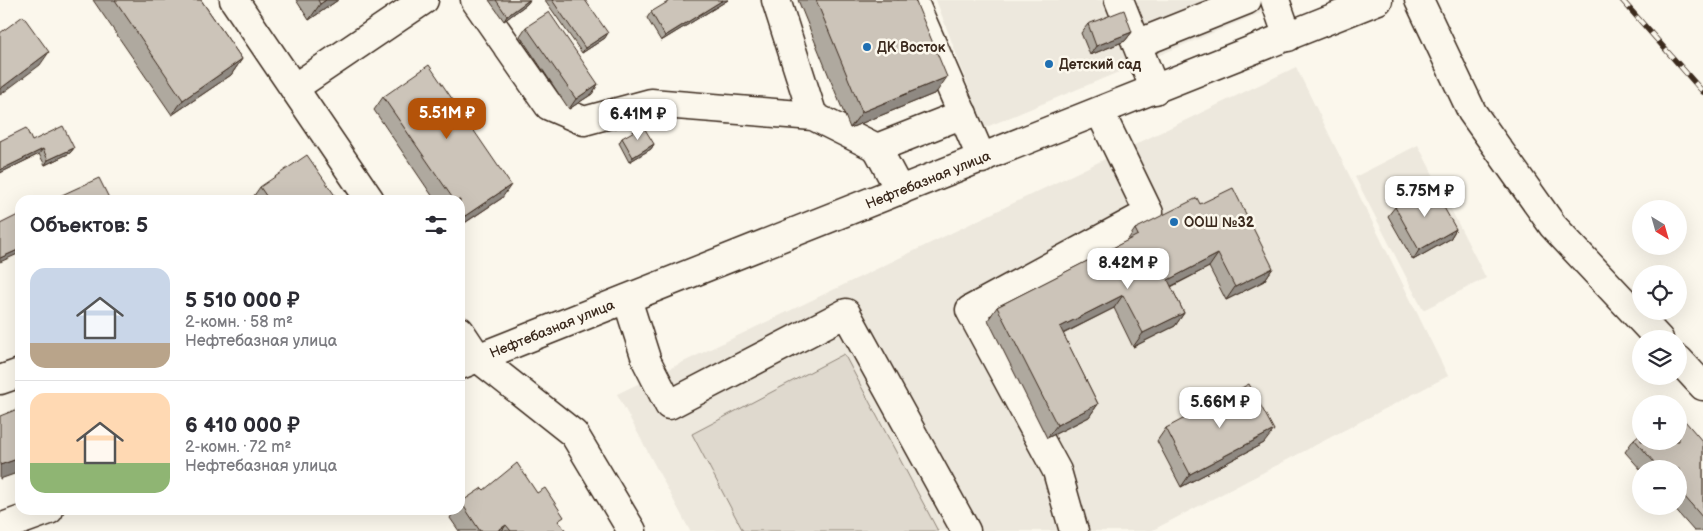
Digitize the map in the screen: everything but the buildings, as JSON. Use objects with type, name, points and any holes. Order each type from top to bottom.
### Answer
[{"type":"street","points":[[234,0],[367,195]]},
{"type":"street","points":[[294,88],[424,0]]},
{"type":"street","points":[[475,0],[549,106],[584,121],[651,103],[812,116],[877,148],[900,191]]},
{"type":"street","points":[[776,0],[812,116]]},
{"type":"street","points":[[914,0],[982,158]]},
{"type":"street","points":[[1119,0],[1155,90]]},
{"type":"street","points":[[1137,44],[1247,0]]},
{"type":"street","points":[[1275,0],[1288,37]]},
{"type":"street","name":"Нефтебазная улица","points":[[465,348],[469,361],[1378,0]]},
{"type":"street","points":[[1419,0],[1472,112],[1553,226],[1651,330]]},
{"type":"street","points":[[1074,531],[1057,471],[970,310],[1149,213],[1100,112]]},
{"type":"street","points":[[877,148],[963,114]]},
{"type":"street","points":[[627,299],[647,362],[669,405],[846,313],[966,531]]},
{"type":"street","points":[[469,361],[574,434],[632,531]]},
{"type":"street","points":[[1687,369],[1703,386]]},
{"type":"street","points":[[0,380],[15,374]]},
{"type":"street","points":[[0,528],[35,515]]},
{"type":"shaded area","name":"Детский сад","points":[[936,0],[1292,0],[984,128]]},
{"type":"shaded area","name":"ООШ №32","points":[[1296,67],[1448,376],[1151,531],[690,531],[617,394]]},
{"type":"shaded area","points":[[1418,145],[1486,278],[1423,310],[1355,177]]},
{"type":"shaded area","points":[[844,354],[938,531],[743,531],[692,434]]},
{"type":"railway","points":[[1622,0],[1703,92]]},
{"type":"place","name":"ДК Восток","points":[[867,47]]},
{"type":"place","name":"Детский сад","points":[[1049,64]]},
{"type":"place","name":"ООШ №32","points":[[1174,222]]}]
